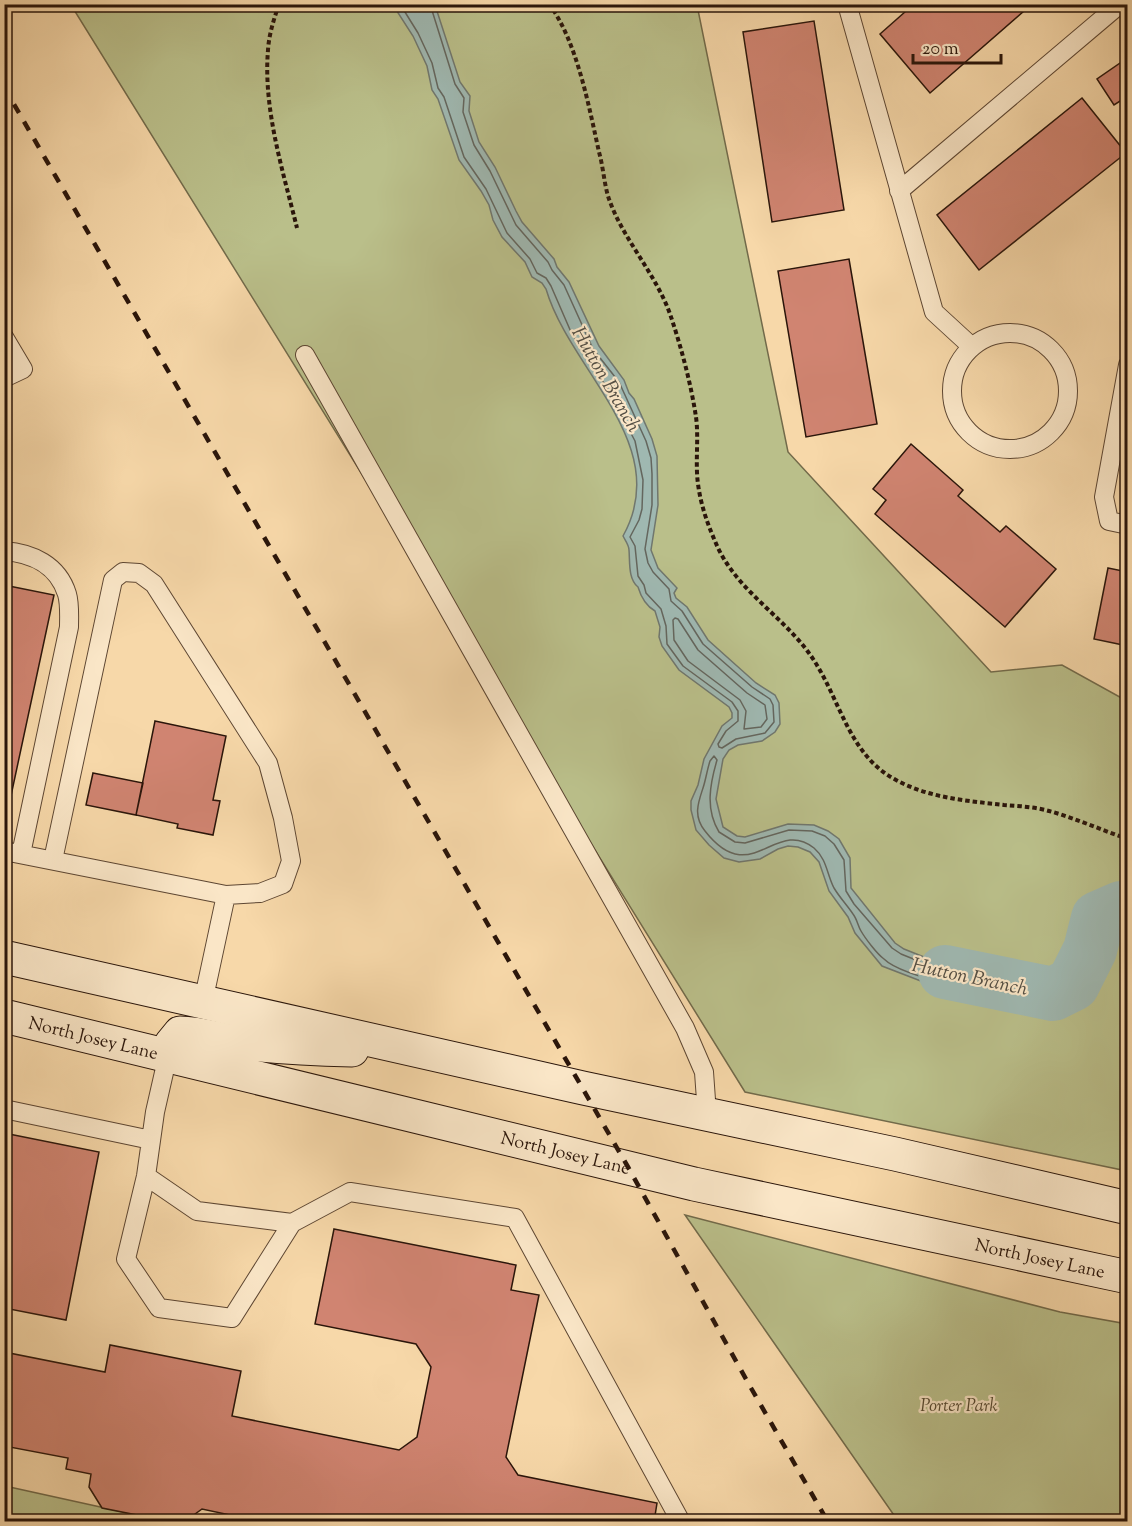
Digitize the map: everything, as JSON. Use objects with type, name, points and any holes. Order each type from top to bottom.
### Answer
[{"type":"main road","points":[[4,957],[895,1154],[1128,1208]]},
{"type":"main road","name":"North Josey Lane","points":[[4,1016],[694,1184],[1128,1277]]},
{"type":"main road","points":[[168,1055],[171,1044],[180,1033],[304,1049],[417,1050]]},
{"type":"lane","points":[[847,4],[934,312],[971,346]]},
{"type":"lane","points":[[899,191],[1120,4]]},
{"type":"lane","points":[[999,332],[1030,334],[1055,352],[1069,379],[1066,410],[1050,436],[1022,450],[991,447],[966,430],[952,402],[954,372],[971,346],[999,332]]},
{"type":"lane","points":[[4,337],[23,369],[4,378]]},
{"type":"lane","points":[[305,355],[685,1028],[704,1072],[707,1114]]},
{"type":"lane","points":[[1128,365],[1104,497],[1109,521],[1128,525]]},
{"type":"lane","points":[[4,551],[17,551],[40,559],[58,576],[68,595],[69,627],[13,852],[226,895],[260,893],[284,884],[291,861],[283,818],[268,762],[154,584],[139,573],[123,572],[113,580],[53,860]]},
{"type":"lane","points":[[203,1002],[226,895]]},
{"type":"lane","points":[[168,1055],[146,1176],[126,1259],[159,1308],[232,1318],[292,1223],[351,1192],[515,1218],[681,1521]]},
{"type":"lane","points":[[4,1109],[151,1140]]},
{"type":"lane","points":[[146,1176],[197,1211],[292,1223]]},
{"type":"path","points":[[279,4],[267,49],[268,77],[273,120],[297,228]]},
{"type":"path","points":[[549,4],[569,39],[600,152],[608,195],[617,216],[657,285],[670,315],[691,391],[696,419],[698,483],[705,519],[719,551],[735,575],[790,630],[814,661],[858,746],[893,779],[916,789],[969,802],[1048,810],[1128,839]]},
{"type":"path","points":[[4,1514],[20,1521]]},
{"type":"green space","points":[[71,5],[697,5],[788,452],[991,672],[1062,665],[1127,701],[1127,1171],[745,1092]]},
{"type":"green space","name":"Porter Park","points":[[685,1215],[1060,1312],[1127,1324],[1127,1521],[898,1521]]},
{"type":"green space","points":[[5,1486],[164,1521],[5,1521]]},
{"type":"water","points":[[393,5],[435,5],[460,82],[470,96],[469,111],[479,142],[495,167],[522,222],[554,259],[557,267],[569,282],[599,346],[624,380],[634,399],[657,456],[658,505],[651,550],[658,568],[677,588],[674,593],[676,598],[687,607],[708,640],[756,683],[775,695],[779,703],[780,724],[775,732],[762,741],[738,745],[729,750],[723,759],[716,799],[723,827],[737,836],[745,837],[788,824],[814,825],[828,831],[839,839],[850,858],[851,888],[895,943],[904,949],[954,969],[989,966],[1020,972],[1014,1008],[992,1004],[939,988],[882,966],[855,933],[848,917],[829,891],[819,862],[810,852],[788,846],[760,859],[739,862],[724,858],[696,830],[691,801],[698,785],[704,759],[722,726],[732,718],[732,713],[729,707],[679,670],[662,646],[655,611],[644,601],[633,580],[629,548],[623,536],[635,503],[636,471],[627,439],[613,409],[558,319],[546,289],[542,283],[532,277],[525,262],[502,237],[493,220],[489,205],[459,160],[438,99],[432,90],[427,66],[413,36]]},
{"type":"building","points":[[914,4],[1032,4],[930,93],[880,34]]},
{"type":"building","points":[[814,21],[844,210],[772,222],[743,32]]},
{"type":"building","points":[[1123,61],[1128,68],[1128,96],[1114,105],[1097,79]]},
{"type":"building","points":[[1082,98],[1126,153],[979,270],[937,215]]},
{"type":"building","points":[[849,259],[877,424],[806,437],[778,271]]},
{"type":"building","points":[[911,444],[963,490],[958,496],[1000,532],[1006,526],[1056,569],[1005,627],[875,514],[886,500],[873,489]]},
{"type":"building","points":[[1108,568],[1128,572],[1128,646],[1094,639]]},
{"type":"building","points":[[4,585],[54,595],[6,819],[4,819]]},
{"type":"building","points":[[155,721],[226,736],[213,800],[220,801],[213,835],[177,828],[178,824],[136,815]]},
{"type":"building","points":[[93,773],[143,783],[136,815],[86,805]]},
{"type":"building","points":[[4,1133],[99,1152],[66,1320],[4,1308]]},
{"type":"building","points":[[334,1229],[516,1265],[511,1290],[539,1295],[506,1457],[518,1475],[657,1503],[654,1522],[263,1522],[202,1509],[184,1522],[172,1522],[102,1508],[89,1487],[91,1474],[66,1469],[68,1458],[4,1446],[4,1352],[105,1372],[110,1345],[241,1371],[232,1416],[399,1450],[417,1437],[431,1367],[416,1344],[315,1324]]},
{"type":"waterway","name":"Hutton Branch","points":[[945,972],[1053,994],[1073,984],[1090,950],[1098,918],[1121,908],[1128,910]]},
{"type":"railway","points":[[4,87],[628,1167],[828,1522]]}]
